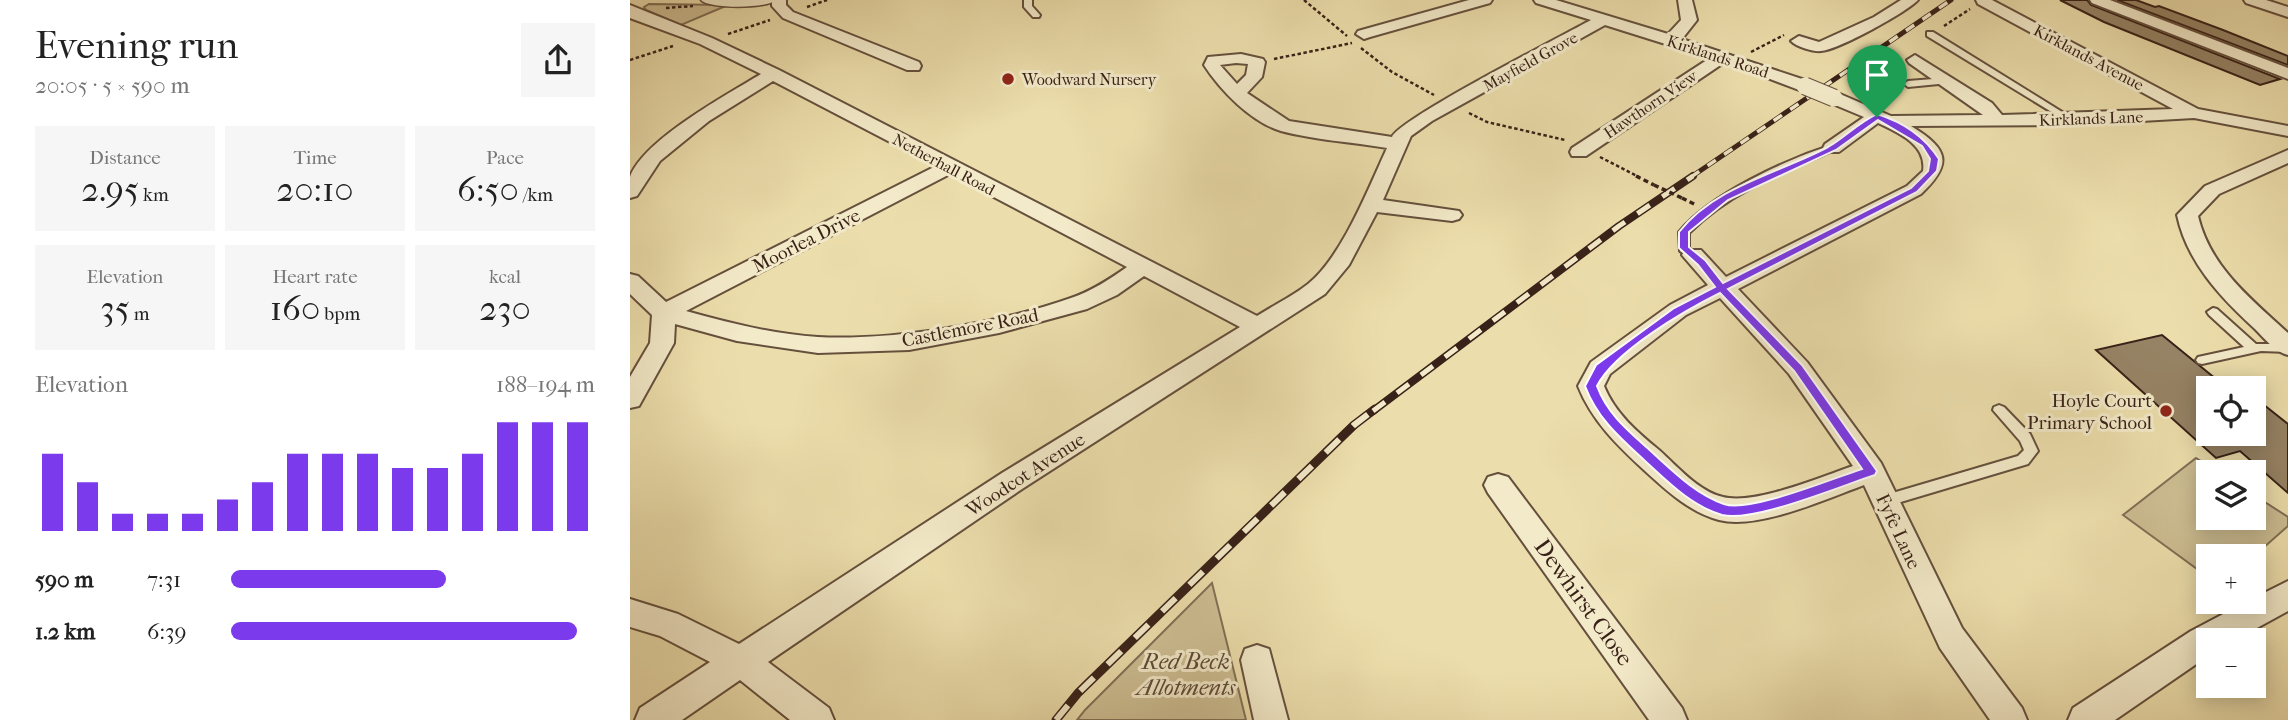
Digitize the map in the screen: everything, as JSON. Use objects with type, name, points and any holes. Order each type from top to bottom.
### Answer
[{"type":"street","points":[[704,3],[766,0]]},
{"type":"street","points":[[779,0],[779,6],[788,15],[913,66]]},
{"type":"street","points":[[1360,38],[1485,0]]},
{"type":"street","name":"Kirklands Road","points":[[1541,0],[1729,58],[1884,119]]},
{"type":"street","points":[[1669,41],[1682,32],[1689,20],[1685,0]]},
{"type":"street","points":[[1799,41],[1820,47],[1879,20],[1911,0]]},
{"type":"street","points":[[2097,0],[2288,74]]},
{"type":"street","points":[[2251,0],[2288,12]]},
{"type":"street","name":"Kirklands Avenue","points":[[1983,1],[2194,113]]},
{"type":"street","name":"Netherhall Road","points":[[630,10],[774,74],[1256,326]]},
{"type":"street","name":"Mayfield Grove","points":[[1455,103],[1604,19]]},
{"type":"street","name":"Hawthorn View","points":[[1581,152],[1729,58]]},
{"type":"street","points":[[1238,92],[1254,77],[1257,62],[1249,59],[1209,60],[1215,72],[1267,118],[1284,126],[1399,144]]},
{"type":"street","points":[[1915,60],[1986,107],[1997,120]]},
{"type":"street","points":[[630,192],[653,158],[703,117],[774,74]]},
{"type":"street","name":"Woodcot Avenue","points":[[652,720],[1013,481],[1317,289],[1338,265],[1371,205],[1404,134],[1426,117],[1455,103]]},
{"type":"street","name":"Kirklands Lane","points":[[1884,119],[2071,120],[2194,113],[2288,131]]},
{"type":"street","points":[[1832,148],[1884,119],[1926,144],[1935,159],[1933,171],[1914,190],[1678,310],[1601,368],[1591,386],[1598,404],[1613,424],[1685,490],[1724,510],[1751,510],[1871,471]]},
{"type":"street","points":[[2288,156],[2212,190],[2187,215],[2189,233],[2198,253],[2288,347]]},
{"type":"street","name":"Moorlea Drive","points":[[664,313],[949,167]]},
{"type":"street","points":[[1371,205],[1452,215]]},
{"type":"street","name":"Fyfe Lane","points":[[1693,255],[1798,368],[1871,471],[1951,638],[2010,720]]},
{"type":"street","name":"Castlemore Road","points":[[664,313],[737,333],[818,345],[909,342],[999,326],[1079,304],[1109,290],[1143,267]]},
{"type":"street","points":[[630,281],[664,313],[662,343],[630,399]]},
{"type":"street","name":"Dewhirst Close","points":[[1498,485],[1670,720]]},
{"type":"street","points":[[2085,720],[2202,642],[2288,595]]},
{"type":"street","points":[[630,613],[667,624],[742,662],[817,720]]},
{"type":"street","points":[[1257,660],[1271,720]]},
{"type":"lane","points":[[1028,0],[1028,7],[1036,15]]},
{"type":"lane","points":[[1930,34],[2071,120]]},
{"type":"lane","points":[[1908,84],[1947,81]]},
{"type":"lane","points":[[1693,255],[1684,248],[1684,232],[1724,198],[1832,148]]},
{"type":"lane","points":[[2213,312],[2254,349]]},
{"type":"lane","points":[[2202,360],[2254,349],[2288,347]]},
{"type":"lane","points":[[1884,500],[2023,460],[2031,451],[2025,438],[1999,411]]},
{"type":"path","points":[[630,60],[788,15],[827,0]]},
{"type":"path","points":[[1930,34],[1983,1]]},
{"type":"path","points":[[656,10],[704,3]]},
{"type":"path","points":[[1729,58],[1782,34],[1799,41]]},
{"type":"path","points":[[1257,62],[1360,38]]},
{"type":"path","points":[[1414,86],[1455,103],[1487,122],[1564,139],[1581,152],[1682,198]]},
{"type":"green space","points":[[649,4],[728,5],[681,25],[646,10],[644,7]]},
{"type":"green space","points":[[2196,458],[2199,460],[2196,460],[2196,530],[2266,530],[2266,503],[2288,517],[2288,526],[2266,545],[2196,544],[2196,568],[2123,515]]},
{"type":"green space","name":"Red Beck Allotments","points":[[1212,583],[1246,720],[1077,720],[1085,710]]},
{"type":"building","points":[[2060,0],[2087,0],[2091,5],[2280,79],[2260,85],[2104,22]]},
{"type":"building","points":[[2117,0],[2136,0],[2159,6],[2223,30],[2288,56],[2288,65]]},
{"type":"building","points":[[2162,335],[2212,376],[2196,376],[2196,440],[2096,350]]},
{"type":"building","points":[[2266,407],[2288,424],[2288,493],[2266,474],[2266,460],[2250,460],[2240,451],[2216,458],[2203,446],[2266,446]]},
{"type":"railway","points":[[1691,177],[1951,0]]},
{"type":"railway","points":[[1373,411],[1619,226],[1693,176]]},
{"type":"railway","points":[[1056,720],[1078,693],[1354,425],[1375,409]]},
{"type":"place","name":"Woodward Nursery","points":[[1008,79]]},
{"type":"place","name":"Hoyle Court Primary School","points":[[2166,411]]},
{"type":"route","points":[[1877,117],[1832,148],[1724,198],[1693,222],[1684,232],[1684,248],[1702,263],[1721,288],[1678,310],[1601,368],[1591,386],[1598,404],[1613,424],[1685,490],[1724,510],[1751,510],[1871,471],[1798,368],[1721,288],[1914,190],[1933,171],[1935,159],[1926,144],[1891,121],[1877,117]]}]
